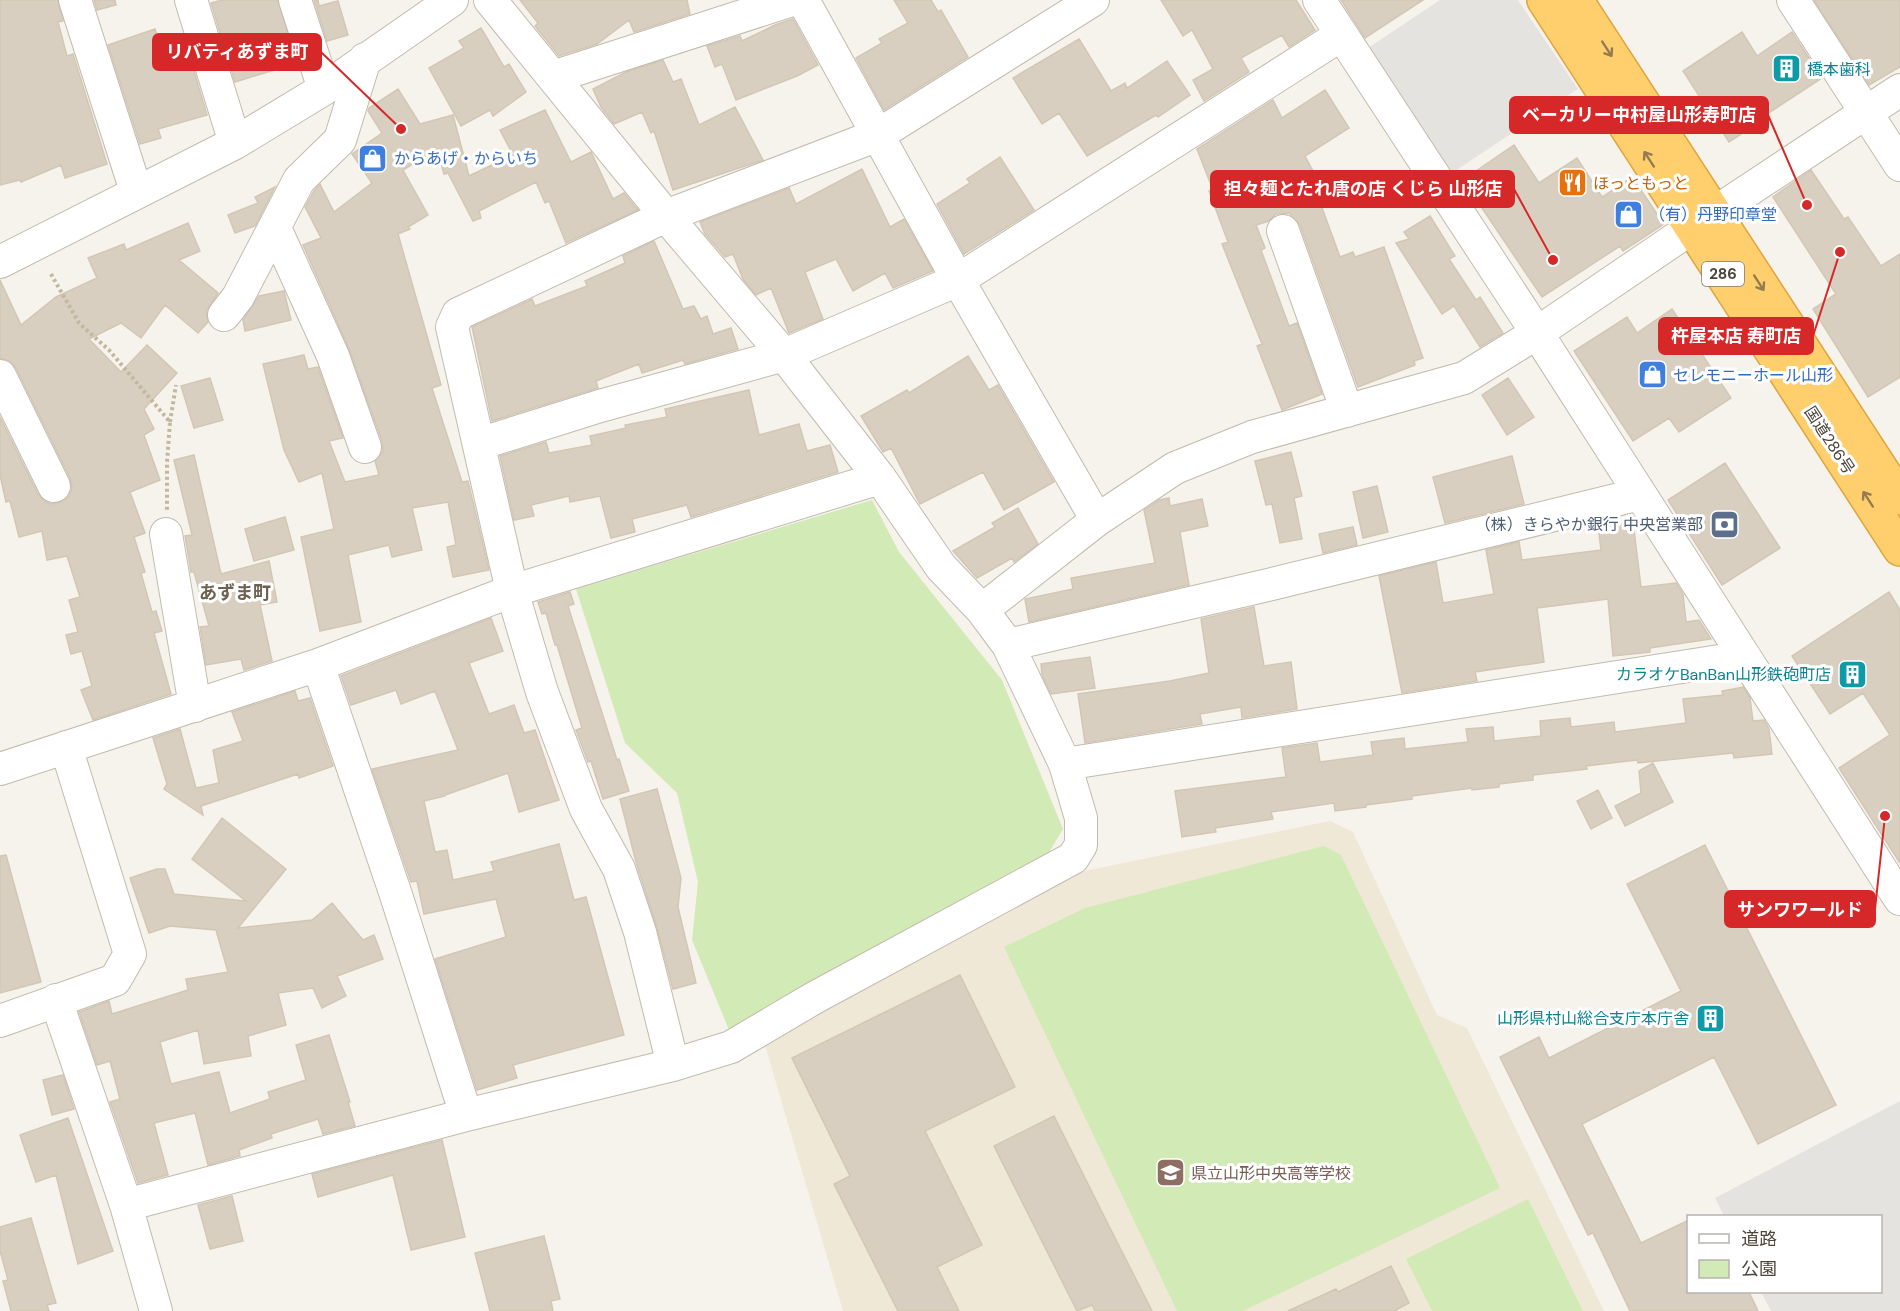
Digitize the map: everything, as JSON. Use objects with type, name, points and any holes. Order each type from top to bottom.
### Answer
[{"type":"highway","name":"国道286号","points":[[1544,0],[1900,498]]},
{"type":"highway","name":"国道286号","points":[[1576,0],[1703,220],[1900,549]]},
{"type":"street","points":[[75,0],[136,191]]},
{"type":"street","points":[[192,0],[234,143]]},
{"type":"street","points":[[295,0],[324,89]]},
{"type":"street","points":[[0,262],[234,143],[324,89],[452,0]]},
{"type":"street","points":[[126,1205],[466,1115],[673,1065],[731,1047],[814,998],[1073,858],[1081,845],[1081,818],[1065,764],[1008,645],[982,610],[941,567],[880,478],[784,355],[666,216],[490,0]]},
{"type":"street","points":[[553,77],[792,0]]},
{"type":"street","points":[[804,0],[958,280],[1097,520]]},
{"type":"street","points":[[673,1065],[640,932],[619,869],[586,809],[542,692],[512,591],[452,327],[458,314],[666,216],[878,135],[1093,0]]},
{"type":"street","points":[[1319,0],[1537,333],[1900,899]]},
{"type":"street","points":[[1793,0],[1900,165]]},
{"type":"street","points":[[479,444],[600,406],[784,355],[958,280],[1341,35]]},
{"type":"street","points":[[224,315],[238,297],[299,180],[340,140],[365,59]]},
{"type":"street","points":[[982,610],[1097,520],[1175,468],[1252,437],[1464,378],[1537,333],[1900,90]]},
{"type":"street","points":[[275,228],[333,356],[365,447]]},
{"type":"street","points":[[1284,231],[1347,411]]},
{"type":"street","points":[[0,376],[54,486]]},
{"type":"street","points":[[0,769],[318,665],[512,591],[880,478]]},
{"type":"street","points":[[1008,645],[1257,588],[1640,494]]},
{"type":"street","points":[[166,534],[195,706]]},
{"type":"street","points":[[1065,764],[1745,657]]},
{"type":"street","points":[[318,665],[396,895],[466,1115]]},
{"type":"street","points":[[0,1021],[115,980],[130,954],[66,747]]},
{"type":"street","points":[[56,1000],[126,1205],[156,1311]]},
{"type":"path","points":[[51,274],[79,323],[109,350],[170,422]]},
{"type":"path","points":[[166,534],[167,462],[176,385]]},
{"type":"shaded area","points":[[1440,0],[1518,0],[1578,89],[1449,175],[1365,50]]},
{"type":"shaded area","name":"県立山形中央高等学校","points":[[1330,821],[1353,832],[1437,1015],[1467,1028],[1604,1311],[843,1311],[762,1035],[1084,871]]},
{"type":"shaded area","points":[[1900,1101],[1900,1311],[1771,1311],[1762,1293],[1882,1293],[1882,1215],[1724,1215],[1715,1198]]},
{"type":"green space","points":[[872,500],[899,552],[1002,680],[1063,829],[1048,854],[729,1030],[692,940],[698,882],[677,793],[625,743],[576,589]]},
{"type":"green space","points":[[1324,846],[1341,855],[1500,1188],[1243,1311],[1177,1311],[1004,947],[1085,908]]},
{"type":"green space","points":[[1528,1199],[1583,1311],[1432,1311],[1406,1259]]},
{"type":"building","points":[[0,0],[58,0],[63,21],[58,22],[67,56],[73,54],[107,164],[65,178],[61,165],[21,182],[20,180],[0,185]]},
{"type":"building","points":[[94,0],[115,0],[116,5],[97,10]]},
{"type":"building","points":[[222,0],[278,0],[297,63],[235,82],[211,3]]},
{"type":"building","points":[[314,0],[318,0],[319,6],[338,1],[348,35],[327,41]]},
{"type":"building","points":[[520,0],[687,0],[690,14],[634,32],[629,20],[597,44],[559,56],[535,26],[538,23]]},
{"type":"building","points":[[894,0],[931,0],[938,12],[941,10],[968,57],[884,110],[856,58],[882,43],[879,39],[908,23]]},
{"type":"building","points":[[1161,0],[1296,0],[1315,30],[1289,47],[1282,35],[1241,58],[1249,72],[1204,101],[1193,80],[1213,69],[1192,30],[1183,36]]},
{"type":"building","points":[[1341,0],[1423,0],[1365,38]]},
{"type":"building","points":[[1814,0],[1900,0],[1900,67],[1869,85]]},
{"type":"building","points":[[793,19],[818,65],[797,76],[736,100],[722,64],[715,67],[707,46],[740,36],[742,41]]},
{"type":"building","points":[[481,28],[504,67],[509,64],[526,92],[493,116],[490,110],[461,126],[429,68],[464,48],[459,41]]},
{"type":"building","points":[[155,29],[159,43],[183,34],[207,115],[158,129],[161,138],[140,144],[108,45]]},
{"type":"building","points":[[1742,32],[1757,56],[1792,32],[1822,78],[1729,142],[1683,71]]},
{"type":"building","points":[[1079,39],[1111,91],[1125,83],[1127,88],[1167,61],[1190,95],[1158,117],[1156,115],[1087,156],[1059,113],[1042,124],[1013,78]]},
{"type":"building","points":[[663,60],[673,82],[681,79],[699,125],[735,107],[763,160],[673,190],[654,131],[651,133],[642,112],[614,124],[601,107],[593,89],[626,72]]},
{"type":"building","points":[[398,89],[420,124],[453,115],[469,176],[513,155],[500,130],[545,110],[571,162],[591,152],[613,199],[624,193],[638,210],[566,243],[549,201],[545,203],[536,182],[479,211],[481,218],[473,221],[448,173],[444,174],[437,149],[403,170],[428,215],[408,227],[410,229],[398,234],[441,385],[432,388],[462,482],[468,481],[489,570],[453,577],[447,547],[456,545],[448,502],[412,508],[422,550],[392,557],[389,545],[348,555],[361,622],[320,631],[301,537],[334,529],[322,473],[299,482],[284,450],[263,364],[304,355],[308,369],[318,367],[343,438],[329,441],[345,482],[379,475],[375,461],[383,451],[382,441],[349,349],[303,245],[321,238],[305,207],[320,184],[334,212],[372,183],[352,154],[382,133],[368,111],[369,108]]},
{"type":"building","points":[[1325,90],[1349,128],[1305,156],[1329,201],[1321,205],[1340,257],[1353,252],[1355,257],[1384,247],[1423,358],[1414,361],[1415,365],[1358,387],[1300,225],[1289,213],[1276,214],[1269,221],[1256,225],[1265,248],[1261,250],[1289,326],[1297,323],[1322,394],[1282,410],[1257,346],[1262,344],[1222,244],[1228,242],[1209,191],[1213,190],[1197,149],[1273,100],[1282,118]]},
{"type":"building","points":[[1514,145],[1539,183],[1577,158],[1602,197],[1632,177],[1664,224],[1623,251],[1620,246],[1542,297],[1463,180]]},
{"type":"building","points":[[1000,157],[1034,210],[964,254],[937,204],[970,183],[967,179]]},
{"type":"building","points":[[862,169],[890,227],[904,219],[933,271],[893,288],[885,273],[853,291],[836,259],[805,272],[823,319],[789,333],[771,288],[756,295],[743,279],[733,254],[725,257],[705,234],[700,222],[789,188],[796,204]]},
{"type":"building","points":[[1811,170],[1844,219],[1848,217],[1881,266],[1900,254],[1900,377],[1868,397],[1813,309],[1836,294],[1773,197]]},
{"type":"building","points":[[275,187],[255,226],[235,233],[228,215],[258,203],[255,197]]},
{"type":"building","points":[[1430,216],[1455,256],[1449,259],[1476,300],[1480,297],[1503,333],[1480,347],[1454,306],[1442,314],[1396,243],[1409,239],[1404,232]]},
{"type":"building","points":[[188,223],[200,251],[179,260],[218,293],[206,312],[208,322],[198,333],[165,305],[141,338],[121,323],[89,339],[121,372],[147,345],[177,373],[144,409],[154,429],[144,435],[160,480],[130,492],[145,533],[134,537],[145,572],[141,573],[152,612],[156,611],[162,631],[154,633],[171,694],[93,720],[81,690],[92,686],[82,651],[71,654],[66,635],[78,632],[69,600],[80,597],[67,556],[47,560],[42,531],[19,537],[10,501],[6,502],[0,475],[0,417],[38,494],[44,501],[52,504],[61,502],[69,496],[72,488],[70,478],[16,368],[9,361],[0,358],[0,280],[21,325],[56,297],[97,278],[88,258],[124,244],[126,250]]},
{"type":"building","points":[[654,241],[683,309],[694,306],[701,319],[707,316],[713,334],[731,328],[738,349],[685,364],[683,360],[642,373],[639,364],[596,381],[598,388],[492,421],[472,327],[532,299],[535,306],[587,286],[585,281],[625,263],[623,256]]},
{"type":"building","points":[[284,291],[291,320],[245,331],[243,320],[259,296]]},
{"type":"building","name":"セレモニーホール山形","points":[[1672,309],[1731,398],[1679,432],[1669,418],[1633,441],[1574,351],[1627,317],[1637,333]]},
{"type":"building","points":[[968,356],[989,390],[998,385],[1054,482],[1004,510],[983,472],[920,504],[891,448],[883,452],[861,416],[907,390],[909,393]]},
{"type":"building","points":[[210,378],[223,420],[194,428],[181,386]]},
{"type":"building","points":[[1508,378],[1534,417],[1507,435],[1482,395]]},
{"type":"building","points":[[749,390],[759,435],[799,424],[807,451],[830,445],[838,472],[691,517],[687,505],[632,519],[635,532],[611,538],[600,496],[570,502],[569,496],[531,505],[534,516],[514,520],[500,456],[546,442],[549,453],[592,445],[590,436],[626,428],[625,425],[667,417],[665,409]]},
{"type":"building","points":[[1291,452],[1302,496],[1294,498],[1302,539],[1280,543],[1272,504],[1266,505],[1255,461]]},
{"type":"building","points":[[194,455],[221,574],[269,561],[277,602],[260,605],[272,661],[244,670],[241,659],[206,665],[200,627],[209,626],[194,572],[191,572],[185,536],[192,535],[174,460]]},
{"type":"building","points":[[1512,456],[1524,504],[1445,523],[1433,477]]},
{"type":"building","name":"（株）きらやか銀行 中央営業部","points":[[1725,463],[1780,548],[1722,585],[1668,500]]},
{"type":"building","points":[[1377,486],[1388,532],[1363,538],[1353,492]]},
{"type":"building","points":[[1169,498],[1170,506],[1202,499],[1208,526],[1180,532],[1189,585],[1029,622],[1025,599],[1073,589],[1071,578],[1155,563],[1144,510],[1159,500]]},
{"type":"building","points":[[1018,508],[1038,544],[1014,562],[1012,558],[977,578],[953,551],[995,527],[992,523]]},
{"type":"building","points":[[285,517],[294,550],[254,561],[245,529]]},
{"type":"building","points":[[1633,522],[1641,587],[1676,583],[1683,594],[1686,622],[1699,620],[1711,639],[1650,648],[1650,652],[1613,656],[1608,599],[1537,608],[1544,662],[1475,672],[1477,681],[1402,693],[1379,576],[1436,562],[1443,603],[1494,594],[1486,550],[1519,542],[1522,560],[1601,550],[1598,526]]},
{"type":"building","points":[[1353,527],[1357,545],[1323,553],[1319,534]]},
{"type":"building","points":[[570,592],[574,604],[568,606],[629,791],[603,799],[591,761],[588,762],[576,730],[582,728],[557,645],[555,645],[546,613],[542,614],[538,602]]},
{"type":"building","name":"カラオケBanBan山形鉄砲町店","points":[[1889,592],[1900,610],[1900,863],[1839,768],[1890,735],[1863,693],[1830,714],[1792,656]]},
{"type":"building","points":[[1254,607],[1264,666],[1291,662],[1297,709],[1242,718],[1241,707],[1200,714],[1202,724],[1085,743],[1078,694],[1209,673],[1201,619]]},
{"type":"building","points":[[491,618],[503,651],[469,663],[489,714],[514,705],[524,733],[535,730],[559,800],[519,812],[508,773],[445,796],[424,801],[435,852],[447,850],[453,880],[494,871],[491,862],[559,844],[574,900],[586,897],[624,1035],[513,1065],[517,1078],[477,1090],[435,959],[506,937],[496,899],[424,914],[417,881],[411,882],[372,769],[458,750],[435,691],[401,704],[396,690],[351,705],[341,676]]},
{"type":"building","points":[[1090,657],[1095,688],[1051,694],[1042,675],[1041,664]]},
{"type":"building","points":[[1743,687],[1750,698],[1753,721],[1764,720],[1769,729],[1772,754],[1734,758],[1733,753],[1586,766],[1587,769],[1533,775],[1533,780],[1499,784],[1499,787],[1412,796],[1412,799],[1366,805],[1366,807],[1335,811],[1334,803],[1271,812],[1273,819],[1215,828],[1216,832],[1182,837],[1175,791],[1286,777],[1282,748],[1317,743],[1320,762],[1373,755],[1371,742],[1404,738],[1405,749],[1468,742],[1466,729],[1493,727],[1494,741],[1541,736],[1540,721],[1570,718],[1571,727],[1614,722],[1615,732],[1686,723],[1683,699],[1723,695],[1722,691]]},
{"type":"building","points":[[295,691],[298,701],[310,698],[333,766],[299,778],[298,774],[201,806],[203,815],[164,789],[167,784],[153,738],[180,729],[196,788],[219,783],[213,750],[243,741],[232,712]]},
{"type":"building","points":[[1653,763],[1673,802],[1625,826],[1615,806],[1641,793],[1639,771]]},
{"type":"building","points":[[657,789],[681,878],[678,907],[696,983],[673,989],[620,799]]},
{"type":"building","points":[[1598,790],[1612,818],[1591,829],[1577,801]]},
{"type":"building","points":[[222,818],[286,869],[238,928],[312,920],[332,903],[363,940],[374,935],[383,959],[337,976],[346,996],[322,1008],[313,988],[278,993],[286,1025],[248,1036],[251,1056],[204,1064],[198,1030],[160,1042],[171,1084],[219,1072],[230,1113],[270,1099],[268,1092],[306,1080],[296,1045],[329,1035],[355,1126],[323,1134],[318,1119],[271,1134],[272,1138],[239,1150],[240,1156],[208,1165],[195,1113],[154,1123],[168,1175],[138,1183],[110,1102],[120,1099],[110,1061],[97,1065],[79,1012],[109,1001],[112,1014],[188,990],[186,979],[228,972],[216,930],[170,926],[149,933],[130,878],[157,869],[165,869],[174,894],[246,901],[192,859]]},
{"type":"building","name":"山形県村山総合支庁本庁舎","points":[[1705,845],[1836,1105],[1758,1144],[1714,1057],[1582,1124],[1641,1243],[1687,1221],[1687,1293],[1749,1293],[1758,1311],[1630,1311],[1593,1233],[1588,1235],[1500,1057],[1539,1037],[1549,1058],[1681,991],[1627,884]]},
{"type":"building","points":[[6,855],[41,982],[0,993],[0,856]]},
{"type":"building","points":[[960,975],[1015,1087],[925,1131],[982,1245],[937,1267],[959,1311],[898,1311],[834,1184],[850,1176],[792,1058]]},
{"type":"building","points":[[63,1075],[74,1109],[52,1115],[43,1080]]},
{"type":"building","points":[[1054,1116],[1152,1311],[1095,1311],[1092,1305],[1077,1311],[994,1146]]},
{"type":"building","points":[[68,1118],[113,1251],[78,1264],[56,1175],[36,1182],[20,1135]]},
{"type":"building","points":[[442,1140],[465,1237],[411,1250],[393,1175],[318,1197],[312,1174]]},
{"type":"building","points":[[232,1196],[243,1241],[210,1249],[198,1205]]},
{"type":"building","points":[[31,1218],[56,1303],[47,1305],[49,1311],[11,1311],[3,1281],[8,1280],[0,1251],[0,1227]]},
{"type":"building","points":[[544,1236],[560,1299],[551,1301],[553,1311],[490,1311],[475,1253]]},
{"type":"building","points":[[1391,1266],[1409,1303],[1394,1311],[1288,1311],[1336,1289],[1338,1292]]},
{"type":"place","name":"橋本歯科","points":[[1786,69]]},
{"type":"place","name":"リバティあずま町","points":[[401,129]]},
{"type":"place","name":"からあげ・からいち","points":[[373,158]]},
{"type":"place","name":"ほっともっと","points":[[1572,183]]},
{"type":"place","name":"ベーカリー中村屋山形寿町店","points":[[1807,205]]},
{"type":"place","name":"（有）丹野印章堂","points":[[1628,214]]},
{"type":"place","name":"杵屋本店 寿町店","points":[[1840,252]]},
{"type":"place","name":"担々麺とたれ唐の店 くじら 山形店","points":[[1553,260]]},
{"type":"place","name":"セレモニーホール山形","points":[[1652,375]]},
{"type":"place","name":"（株）きらやか銀行 中央営業部","points":[[1724,524]]},
{"type":"place","name":"カラオケBanBan山形鉄砲町店","points":[[1852,674]]},
{"type":"place","name":"サンワワールド","points":[[1885,816]]},
{"type":"place","name":"山形県村山総合支庁本庁舎","points":[[1710,1018]]},
{"type":"place","name":"県立山形中央高等学校","points":[[1170,1173]]},
{"type":"district","name":"あずま町","points":[[235,593]]}]
